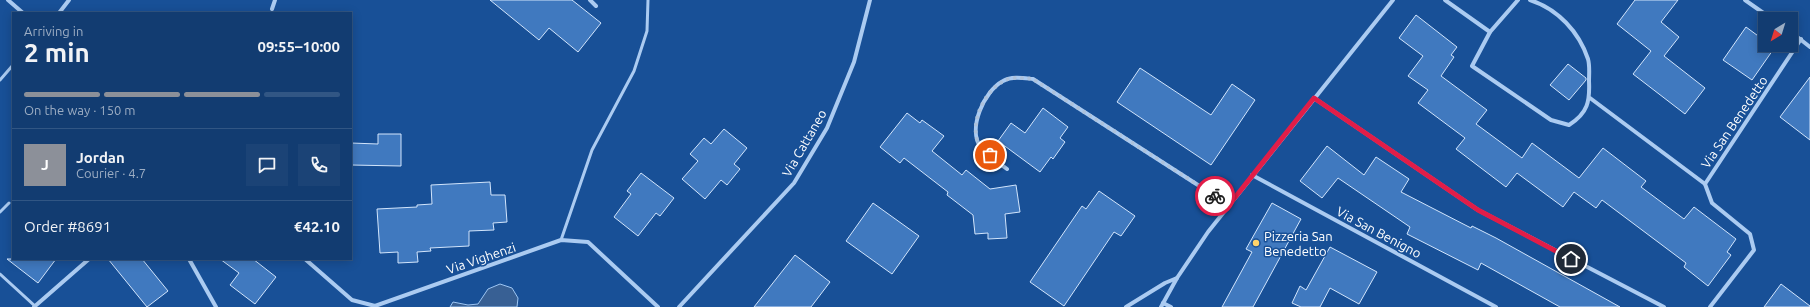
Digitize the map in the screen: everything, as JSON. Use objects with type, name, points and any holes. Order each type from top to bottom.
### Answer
[{"type":"street","points":[[8,0],[22,12]]},
{"type":"street","points":[[60,12],[70,0]]},
{"type":"street","points":[[272,9],[275,0]]},
{"type":"street","points":[[590,0],[596,6]]},
{"type":"street","name":"Via Cattaneo","points":[[679,307],[794,183],[830,121],[854,62],[870,0]]},
{"type":"street","points":[[1172,307],[1162,305],[1177,278],[1229,205],[1393,0]]},
{"type":"street","points":[[1445,0],[1490,32]]},
{"type":"street","points":[[1518,0],[1490,32],[1472,66],[1551,120],[1569,125],[1580,116],[1590,98],[1588,61],[1579,39],[1563,19],[1542,4],[1530,0]]},
{"type":"street","points":[[1745,0],[1762,12]]},
{"type":"street","points":[[1798,38],[1810,47]]},
{"type":"street","name":"Via San Benedetto","points":[[1710,307],[1754,250],[1750,234],[1712,203],[1705,184],[1801,40]]},
{"type":"street","points":[[1007,169],[981,148],[977,136],[978,110],[990,93],[1002,81],[1016,78],[1033,79],[1229,205]]},
{"type":"street","points":[[1314,98],[1478,210],[1664,307]]},
{"type":"street","points":[[1590,98],[1705,184]]},
{"type":"street","name":"Via San Benigno","points":[[1252,175],[1496,307]]},
{"type":"street","name":"Via Vighenzi","points":[[306,260],[352,300],[375,306],[561,240],[588,242],[658,307]]},
{"type":"street","points":[[35,307],[88,260]]},
{"type":"street","points":[[190,260],[216,307]]},
{"type":"street","points":[[1126,307],[1165,283],[1177,278]]},
{"type":"lane","points":[[561,240],[592,150],[634,71],[647,31],[648,0]]},
{"type":"lane","points":[[0,80],[12,66]]},
{"type":"lane","points":[[0,212],[9,202]]},
{"type":"lane","points":[[0,274],[35,307]]},
{"type":"water","points":[[500,284],[512,288],[518,298],[517,307],[450,307],[453,302],[468,305],[478,304],[488,289]]},
{"type":"building","points":[[490,0],[572,0],[601,23],[578,52],[549,28],[539,40]]},
{"type":"building","points":[[1635,0],[1678,0],[1661,22],[1679,37],[1664,56],[1705,88],[1685,114],[1633,74],[1651,51],[1617,24]]},
{"type":"building","points":[[1416,15],[1457,47],[1451,55],[1454,57],[1441,76],[1487,110],[1476,124],[1522,158],[1532,143],[1579,178],[1603,148],[1646,181],[1641,187],[1684,219],[1694,207],[1736,239],[1727,252],[1731,255],[1708,286],[1684,267],[1686,263],[1602,200],[1596,208],[1574,192],[1563,207],[1517,173],[1506,187],[1456,149],[1465,138],[1418,103],[1428,90],[1408,76],[1423,56],[1399,38]]},
{"type":"building","points":[[1746,27],[1758,36],[1758,52],[1772,52],[1752,80],[1723,60]]},
{"type":"building","points":[[1568,64],[1586,78],[1586,80],[1569,100],[1550,85]]},
{"type":"building","points":[[1140,68],[1211,115],[1232,84],[1255,100],[1211,165],[1117,102]]},
{"type":"building","points":[[1810,77],[1810,140],[1780,117]]},
{"type":"building","points":[[1043,108],[1068,127],[1060,138],[1065,142],[1053,159],[1051,157],[1040,172],[998,141],[1011,123],[1025,133]]},
{"type":"building","points":[[907,113],[920,123],[922,120],[944,136],[932,151],[962,175],[966,170],[990,189],[1016,185],[1020,212],[1005,214],[1007,238],[988,239],[988,233],[975,234],[973,215],[947,195],[948,192],[904,158],[900,163],[880,147]]},
{"type":"building","points":[[724,129],[747,148],[734,164],[740,169],[727,185],[721,180],[705,199],[682,179],[698,161],[690,154],[704,138],[711,144]]},
{"type":"building","points":[[378,134],[401,134],[401,166],[352,165],[352,143],[378,144]]},
{"type":"building","points":[[1327,146],[1364,175],[1376,157],[1409,179],[1401,192],[1471,228],[1472,226],[1496,238],[1620,307],[1560,307],[1481,263],[1478,270],[1407,234],[1410,227],[1338,178],[1322,198],[1300,181]]},
{"type":"building","points":[[641,173],[674,198],[660,216],[656,213],[638,236],[614,217],[631,194],[627,191]]},
{"type":"building","points":[[490,182],[491,195],[505,195],[507,222],[493,223],[494,230],[469,231],[469,246],[430,248],[431,251],[417,252],[418,262],[398,263],[398,252],[380,253],[377,209],[417,207],[417,205],[432,204],[431,185]]},
{"type":"building","points":[[1099,191],[1135,216],[1121,236],[1114,232],[1064,306],[1030,282],[1082,206],[1086,209]]},
{"type":"building","points":[[873,203],[919,236],[892,274],[846,241]]},
{"type":"building","points":[[1272,203],[1301,219],[1253,307],[1222,307],[1252,252],[1246,249]]},
{"type":"building","points":[[1330,247],[1377,272],[1359,304],[1330,288],[1320,307],[1301,307],[1292,303],[1300,286],[1306,290]]},
{"type":"building","points":[[795,255],[830,282],[811,307],[754,307]]},
{"type":"building","points":[[7,259],[55,260],[38,283]]},
{"type":"building","points":[[109,260],[143,260],[168,291],[147,307]]},
{"type":"building","points":[[221,260],[254,260],[276,277],[255,304],[230,285],[239,273]]},
{"type":"building","points":[[1781,284],[1810,306],[1810,307],[1764,307]]},
{"type":"way so far","points":[[990,155],[981,148],[977,136],[976,122],[978,110],[990,93],[1002,81],[1016,78],[1033,79],[1068,100],[1215,196]]},
{"type":"place","name":"Pizzeria San Benedetto","points":[[1256,243]]},
{"type":"route","points":[[1215,196],[1229,205],[1314,98],[1478,210],[1571,259]]}]
